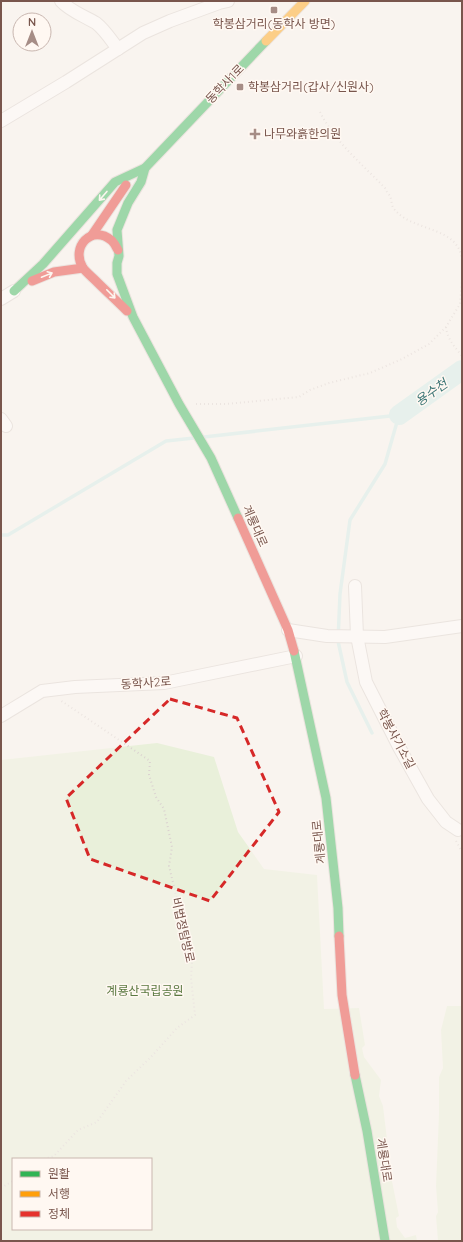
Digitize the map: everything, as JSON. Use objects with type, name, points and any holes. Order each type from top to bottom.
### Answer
[{"type":"street","points":[[62,1],[66,6],[97,24],[107,33],[118,49]]},
{"type":"street","points":[[1,121],[143,33],[170,21],[228,1]]},
{"type":"street","name":"동학사1로","points":[[145,168],[299,4]]},
{"type":"street","points":[[14,291],[44,264],[115,182],[145,168]]},
{"type":"street","points":[[145,168],[141,182],[128,203],[117,230],[117,274],[133,317],[179,404]]},
{"type":"street","points":[[92,235],[134,174]]},
{"type":"street","points":[[118,250],[111,239],[105,235],[92,235],[86,238],[80,247],[78,256],[80,262],[86,270],[133,317]]},
{"type":"street","points":[[44,264],[66,255],[80,247]]},
{"type":"street","points":[[1,299],[37,278],[54,272],[86,270],[95,274],[105,273],[113,268],[117,263]]},
{"type":"street","name":"계룡대로","points":[[179,404],[211,458],[288,630],[296,656],[326,798],[338,908],[342,996],[351,1057],[366,1131],[385,1241]]},
{"type":"street","name":"학봉사기소길","points":[[355,586],[352,636],[366,682],[399,747],[428,798],[446,822],[458,830]]},
{"type":"street","points":[[288,630],[327,636],[385,637],[462,626]]},
{"type":"street","name":"동학사2로","points":[[1,716],[42,691],[164,683],[296,656]]},
{"type":"path","points":[[320,112],[327,126],[384,188],[390,196],[394,210],[406,220],[451,238],[457,246],[462,257],[462,262]]},
{"type":"path","points":[[179,404],[188,402],[194,404],[226,404],[299,398],[310,390],[329,383],[370,373],[402,360],[429,344],[446,327],[460,304],[462,281]]},
{"type":"path","points":[[446,327],[447,334],[462,356]]},
{"type":"path","name":"비법정탐방로","points":[[47,1158],[54,1156],[78,1130],[97,1122],[126,1081],[151,1057],[177,1028],[195,1015],[191,978],[192,962],[169,866],[172,847],[164,810],[156,797],[149,775],[150,761],[62,702],[52,690]]},
{"type":"path","points":[[1,1188],[12,1182]]},
{"type":"highlighted area","points":[[170,699],[237,718],[279,812],[210,901],[90,859],[66,798]]},
{"type":"green space","name":"계룡산국립공원","points":[[157,743],[214,757],[238,832],[264,869],[317,875],[324,1009],[359,1008],[365,1045],[362,1048],[364,1057],[381,1080],[379,1096],[383,1106],[392,1181],[399,1216],[396,1218],[397,1227],[405,1238],[416,1235],[417,1241],[1,1241],[1,760]]},
{"type":"green space","points":[[447,1006],[462,1006],[462,1241],[438,1241],[436,1216],[438,1212],[436,1186],[439,1077],[443,1068],[441,1030]]},
{"type":"waterway","name":"용수천","points":[[399,415],[462,370]]},
{"type":"waterway","points":[[204,437],[399,415],[385,464],[350,520],[340,594],[338,641],[347,682],[372,733]]},
{"type":"waterway","points":[[1,535],[8,535],[166,441],[194,438]]},
{"type":"traffic: fast","points":[[14,291],[43,264],[115,182],[145,168],[266,41]]},
{"type":"traffic: fast","points":[[145,168],[141,182],[128,203],[117,230],[119,256],[117,263],[117,274],[133,317],[179,404],[211,458],[238,518]]},
{"type":"traffic: fast","points":[[294,651],[326,798],[338,908],[339,936]]},
{"type":"traffic: fast","points":[[355,1075],[367,1131],[385,1241]]},
{"type":"traffic: slow","points":[[266,41],[305,1]]},
{"type":"traffic: jam","points":[[92,235],[126,185]]},
{"type":"traffic: jam","points":[[118,250],[112,241],[104,236],[97,235],[90,236],[85,240],[79,253],[83,268],[127,311]]},
{"type":"traffic: jam","points":[[32,281],[54,272],[83,268]]},
{"type":"traffic: jam","points":[[238,518],[288,630],[294,651]]},
{"type":"traffic: jam","points":[[339,936],[342,995],[355,1075]]},
{"type":"place","name":"학봉삼거리(동학사 방면)","points":[[274,10]]},
{"type":"place","name":"학봉삼거리(갑사/신원사)","points":[[240,87]]},
{"type":"place","name":"나무와흙한의원","points":[[255,134]]}]
